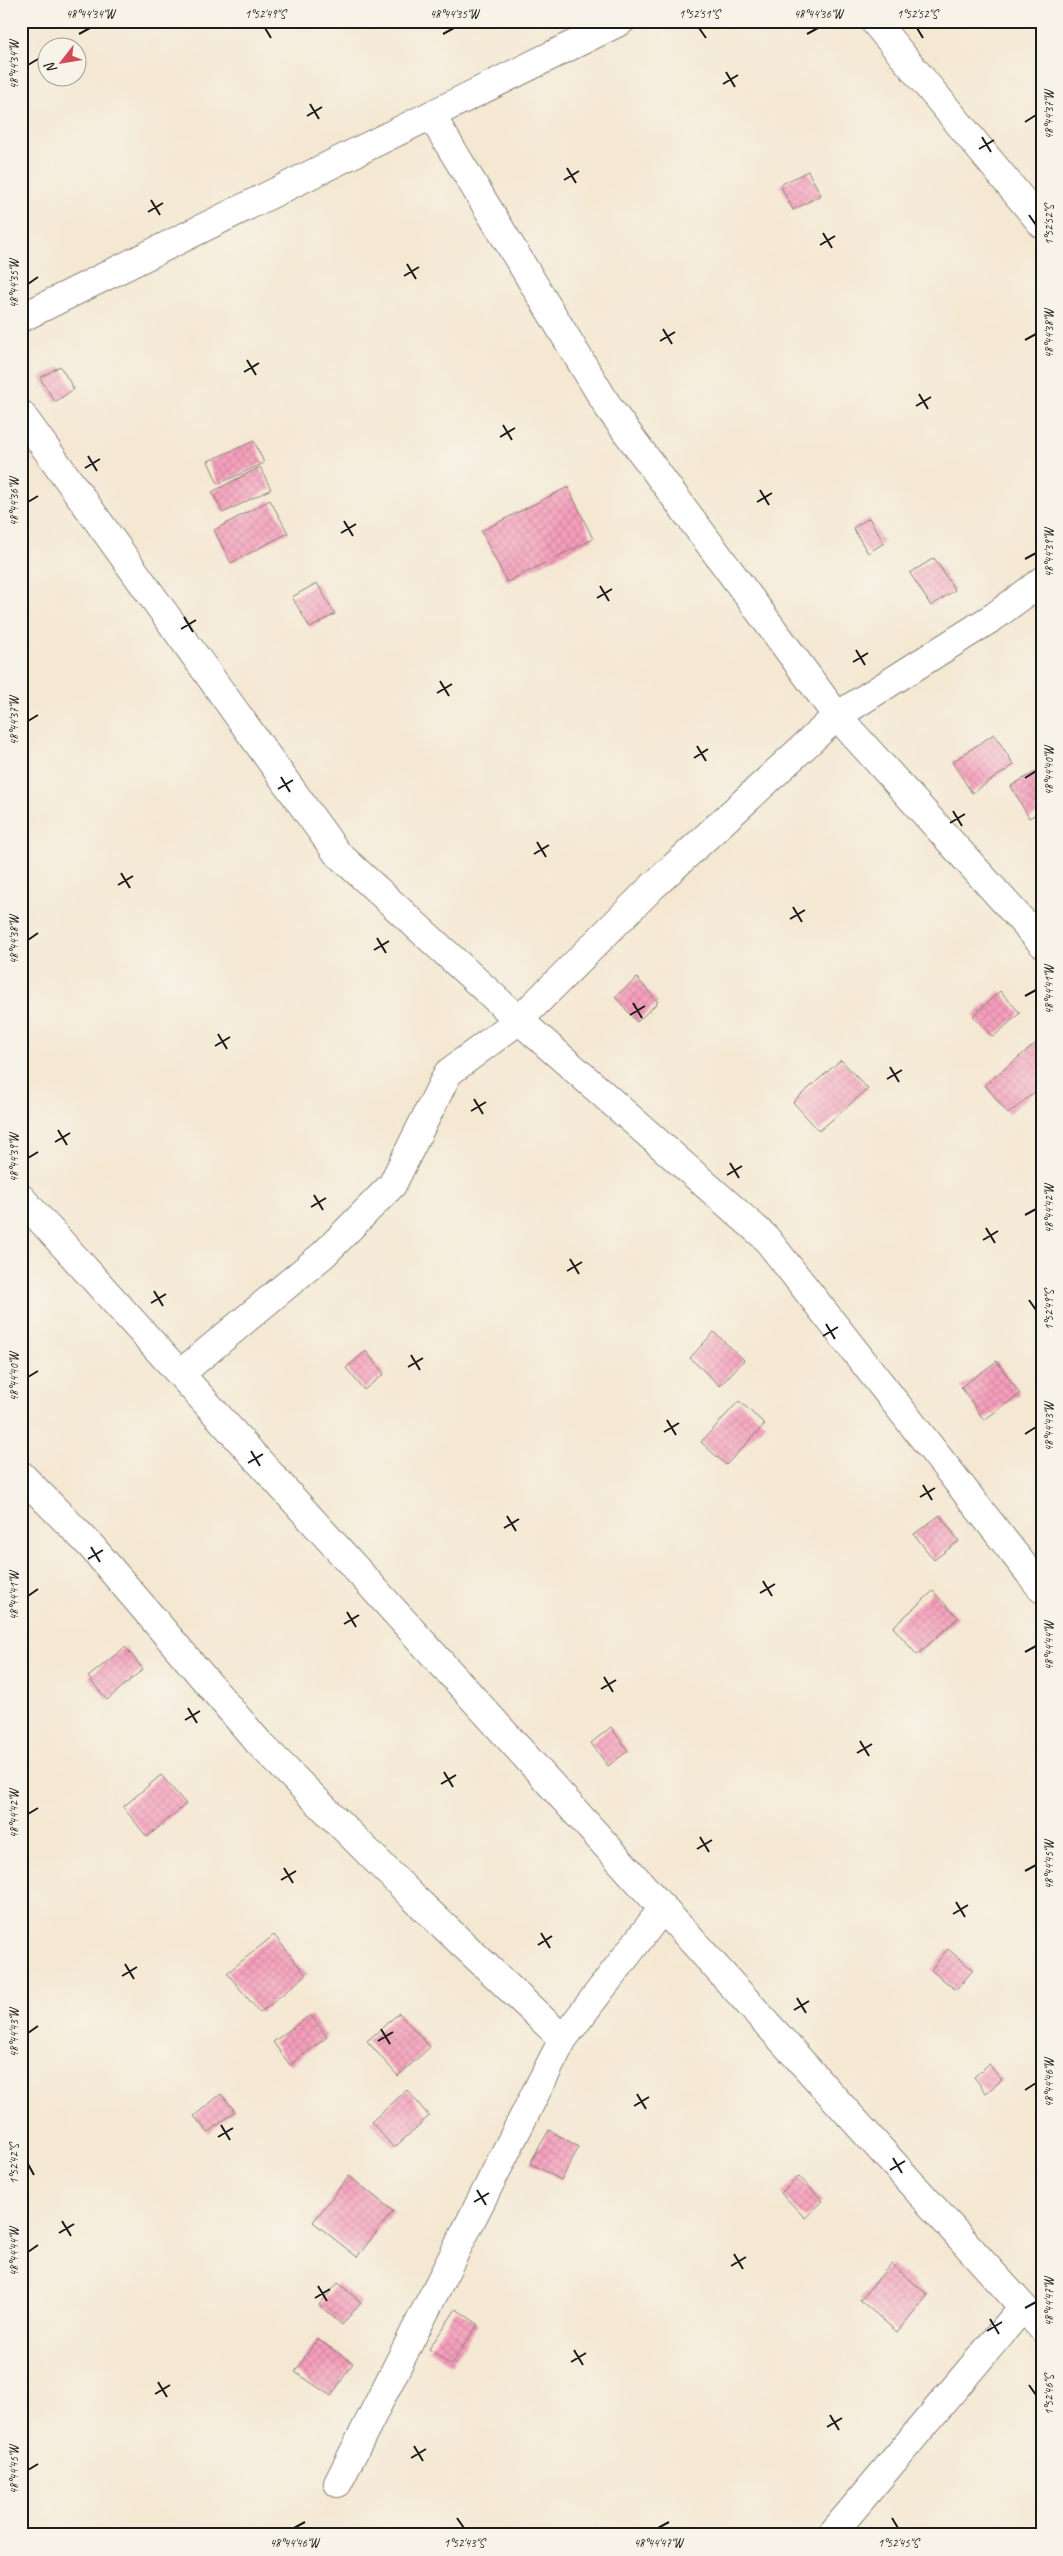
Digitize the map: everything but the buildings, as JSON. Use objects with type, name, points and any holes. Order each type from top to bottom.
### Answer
[{"type":"street","points":[[21,318],[621,21]]},
{"type":"street","points":[[874,21],[1042,224]]},
{"type":"street","points":[[431,115],[610,408],[837,716],[1042,942]]},
{"type":"street","points":[[21,414],[337,853],[519,1020],[765,1237],[1042,1589]]},
{"type":"street","points":[[180,1374],[324,1254],[392,1185],[448,1074],[519,1020],[651,888],[837,716],[995,616],[1042,581]]},
{"type":"street","points":[[21,1198],[1042,2328]]},
{"type":"street","points":[[21,1475],[91,1546],[259,1743],[413,1897],[563,2039]]},
{"type":"street","points":[[338,2483],[563,2039],[663,1908]]},
{"type":"street","points":[[831,2535],[1023,2307]]}]
